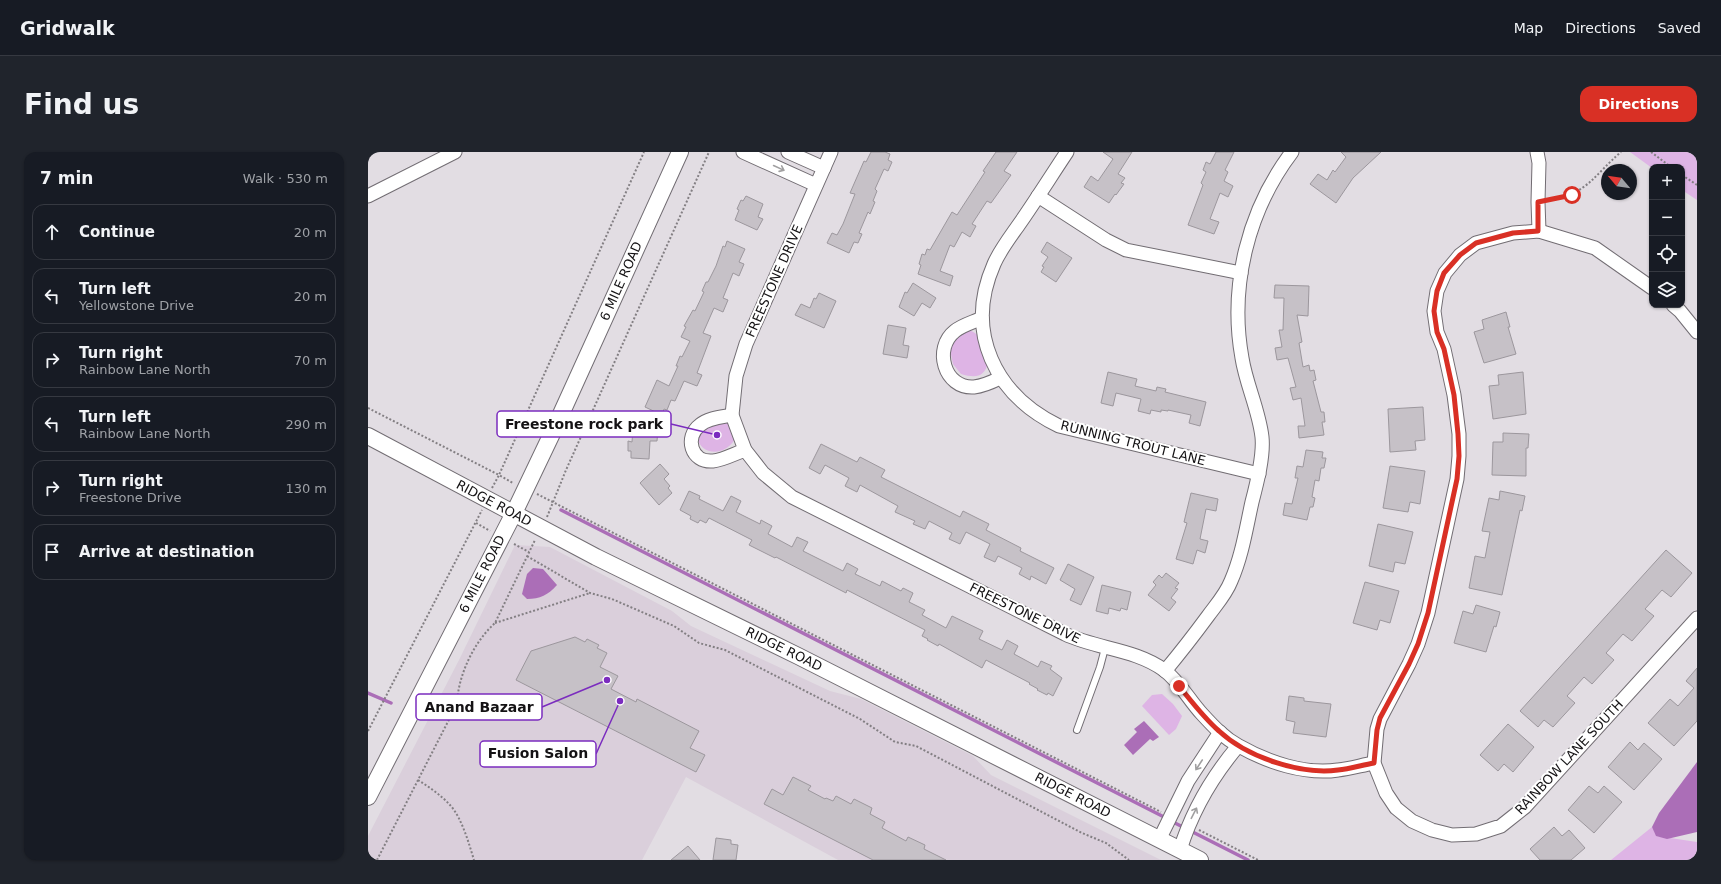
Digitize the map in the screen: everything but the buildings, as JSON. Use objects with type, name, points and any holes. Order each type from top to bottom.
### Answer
[{"type":"street","points":[[368,196],[456,152]]},
{"type":"street","name":"6 MILE ROAD","points":[[368,796],[514,513],[680,152]]},
{"type":"street","points":[[743,152],[816,186]]},
{"type":"street","points":[[788,152],[824,168]]},
{"type":"street","name":"FREESTONE DRIVE","points":[[831,152],[746,344],[736,376],[732,415],[746,450],[763,473],[776,486],[792,497],[1065,634],[1086,643],[1135,655],[1165,671],[1199,711],[1220,732],[1238,746],[1272,761],[1306,769],[1338,770],[1374,763]]},
{"type":"street","name":"RUNNING TROUT LANE","points":[[1067,152],[997,256],[984,295],[982,318],[984,337],[993,364],[1000,378],[1022,402],[1043,418],[1059,426],[1259,474]]},
{"type":"street","points":[[1165,671],[1231,583],[1238,564],[1259,474],[1262,437],[1245,374],[1239,338],[1238,299],[1241,273],[1252,229],[1261,205],[1271,185],[1292,152]]},
{"type":"street","points":[[1538,152],[1538,231]]},
{"type":"street","points":[[1038,196],[1106,240],[1126,250],[1241,273]]},
{"type":"street","points":[[1374,763],[1377,730],[1380,718],[1409,664],[1418,644],[1428,613],[1457,479],[1459,456],[1454,395],[1444,349],[1437,332],[1434,311],[1437,291],[1444,273],[1460,255],[1476,243],[1513,233],[1538,231],[1595,248],[1649,286]]},
{"type":"street","points":[[1676,308],[1697,332]]},
{"type":"street","points":[[982,318],[955,331],[950,337],[943,350],[944,364],[953,380],[965,386],[973,387],[983,385],[1000,378]]},
{"type":"street","points":[[732,415],[700,424],[694,431],[690,445],[696,456],[701,459],[713,461],[746,450]]},
{"type":"street","name":"RIDGE ROAD","points":[[368,436],[514,513],[541,529],[798,656],[1200,860]]},
{"type":"street","name":"RAINBOW LANE SOUTH","points":[[1374,763],[1389,798],[1396,808],[1412,821],[1432,830],[1452,835],[1476,834],[1500,826],[1525,807],[1697,618]]},
{"type":"street","points":[[1159,840],[1188,781],[1220,732]]},
{"type":"street","points":[[1180,850],[1188,825],[1211,781],[1238,746]]},
{"type":"lane","points":[[1077,730],[1100,667],[1105,648]]},
{"type":"path","points":[[368,731],[499,475],[644,152]]},
{"type":"path","points":[[377,860],[457,704],[457,692],[463,672],[485,632],[495,623],[554,502],[566,470],[709,152]]},
{"type":"path","points":[[1538,202],[1572,195],[1588,186],[1621,152]]},
{"type":"path","points":[[1651,152],[1667,164]]},
{"type":"path","points":[[1685,177],[1697,185]]},
{"type":"path","points":[[368,408],[970,716],[1172,816]]},
{"type":"path","points":[[527,556],[590,593],[612,599],[674,626],[698,643],[725,650],[765,670],[860,719],[895,742],[916,746],[1082,833],[1106,842],[1129,860]]},
{"type":"path","points":[[495,623],[590,593]]},
{"type":"path","points":[[418,780],[436,792],[452,806],[464,830],[474,860]]},
{"type":"path","points":[[1188,825],[1258,860]]},
{"type":"shaded area","points":[[1630,152],[1697,152],[1697,200],[1685,192],[1685,164],[1649,164],[1649,166]]},
{"type":"shaded area","points":[[967,330],[972,331],[980,338],[988,363],[984,372],[978,376],[961,374],[953,364],[950,350],[956,336]]},
{"type":"shaded area","points":[[729,422],[736,437],[733,443],[716,452],[704,449],[697,437],[703,427]]},
{"type":"shaded area","points":[[515,545],[550,547],[672,611],[691,626],[830,691],[861,699],[973,756],[991,775],[1161,860],[838,860],[686,777],[642,860],[368,860],[368,836],[459,660]]},
{"type":"shaded area","points":[[533,568],[543,569],[557,585],[544,596],[527,599],[522,594],[527,574]]},
{"type":"shaded area","points":[[1162,694],[1173,704],[1182,716],[1176,729],[1169,735],[1142,706],[1152,695]]},
{"type":"shaded area","points":[[1144,721],[1159,737],[1153,741],[1150,739],[1133,755],[1124,745],[1137,732],[1134,729]]},
{"type":"shaded area","points":[[1697,762],[1697,832],[1667,839],[1656,836],[1652,827],[1659,813]]},
{"type":"shaded area","points":[[1652,827],[1657,836],[1697,842],[1697,860],[1611,860]]},
{"type":"waterway","points":[[561,510],[1166,818]]},
{"type":"waterway","points":[[368,693],[391,703]]},
{"type":"waterway","points":[[1171,821],[1248,860]]},
{"type":"place","name":"Freestone rock park","points":[[717,435]]},
{"type":"place","name":"Anand Bazaar","points":[[607,680]]},
{"type":"place","name":"Fusion Salon","points":[[620,701]]},
{"type":"route","points":[[1179,686],[1199,711],[1220,732],[1238,746],[1258,756],[1290,766],[1324,771],[1338,770],[1374,763],[1377,730],[1380,718],[1409,664],[1418,644],[1428,613],[1457,479],[1459,456],[1454,395],[1444,349],[1437,332],[1434,311],[1437,291],[1444,273],[1460,255],[1476,243],[1513,233],[1538,231],[1538,202],[1572,195]]}]
